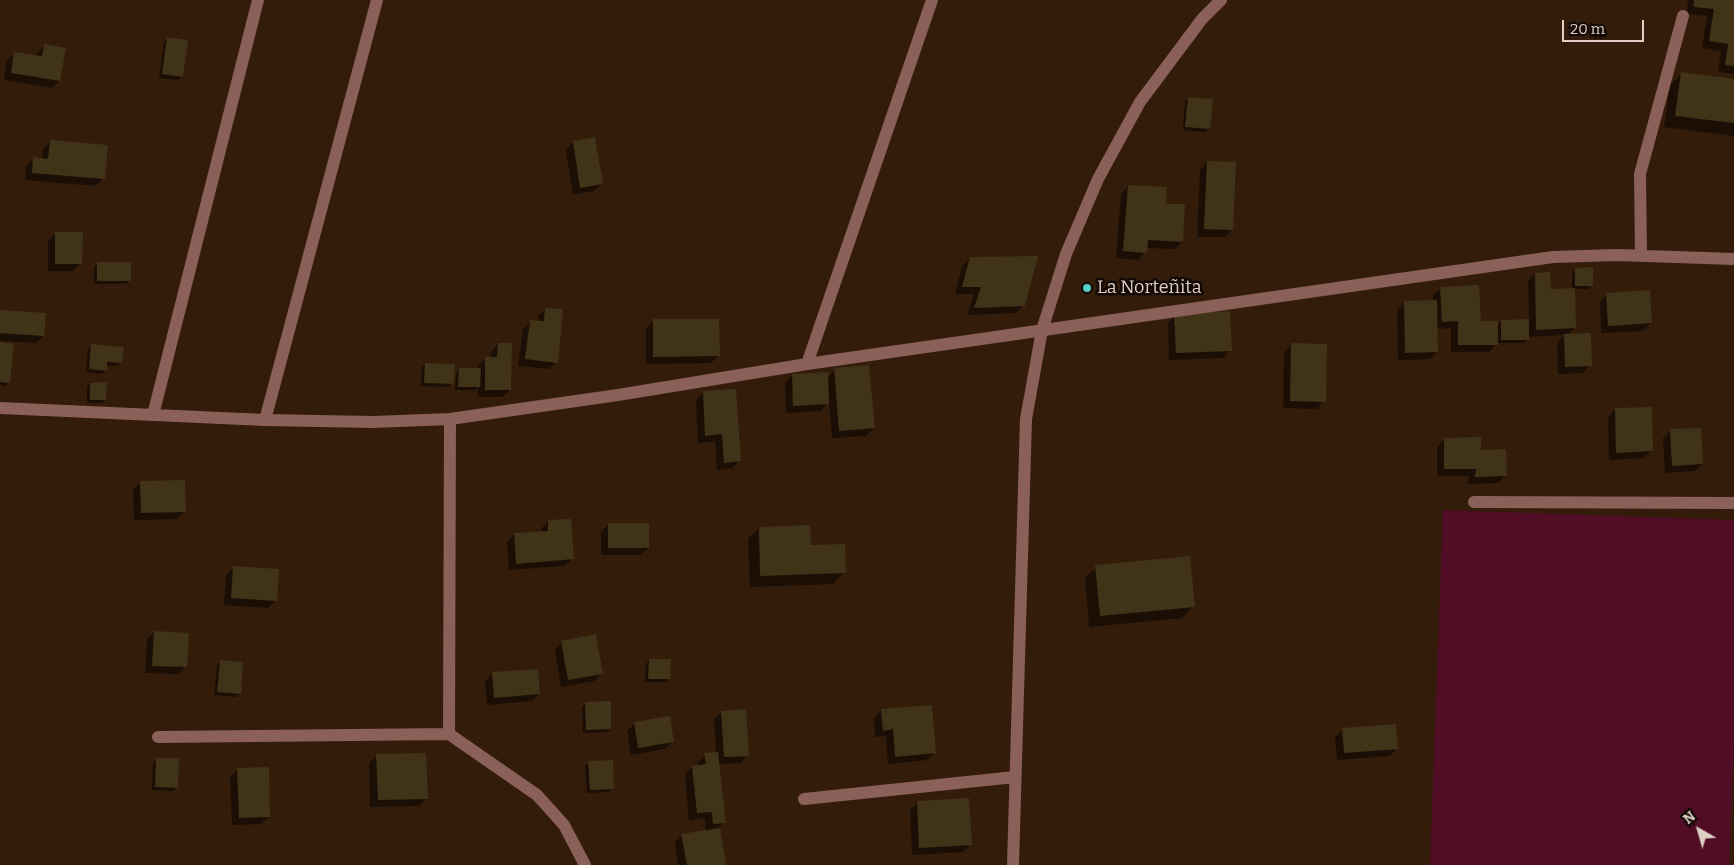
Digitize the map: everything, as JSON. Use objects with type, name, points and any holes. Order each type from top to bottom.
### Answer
[{"type":"street","points":[[153,414],[258,0]]},
{"type":"street","points":[[265,420],[377,0]]},
{"type":"street","points":[[808,364],[932,0]]},
{"type":"street","points":[[1013,865],[1026,419],[1042,330],[1066,254],[1098,178],[1140,102],[1202,18],[1221,0]]},
{"type":"street","points":[[1641,256],[1640,174],[1683,16]]},
{"type":"street","points":[[0,408],[265,420],[373,422],[450,419],[618,395],[808,364],[1553,257],[1641,256],[1734,259]]},
{"type":"street","points":[[449,734],[450,419]]},
{"type":"street","points":[[1474,502],[1734,503]]},
{"type":"street","points":[[158,737],[449,734],[537,795],[564,825],[585,865]]},
{"type":"street","points":[[804,799],[1015,777]]},
{"type":"shaded area","points":[[1443,510],[1734,520],[1734,738],[1729,865],[1430,865]]},
{"type":"building","points":[[1694,0],[1734,0],[1734,66],[1725,65],[1728,44],[1709,41],[1714,9],[1694,7]]},
{"type":"building","points":[[167,37],[188,40],[183,77],[162,74]]},
{"type":"building","points":[[44,44],[66,48],[60,81],[11,73],[14,52],[42,56]]},
{"type":"building","points":[[1681,72],[1734,79],[1734,123],[1675,116]]},
{"type":"building","points":[[1188,97],[1213,99],[1210,129],[1185,127]]},
{"type":"building","points":[[595,137],[603,184],[580,188],[573,141]]},
{"type":"building","points":[[50,140],[108,145],[105,179],[32,173],[33,157],[48,159]]},
{"type":"building","points":[[1207,161],[1236,162],[1233,230],[1204,229]]},
{"type":"building","points":[[1128,185],[1167,187],[1166,204],[1185,204],[1183,242],[1148,240],[1147,253],[1123,251]]},
{"type":"building","points":[[55,232],[83,232],[82,264],[55,264]]},
{"type":"building","points":[[1038,256],[1025,306],[974,308],[981,287],[962,287],[970,257]]},
{"type":"building","points":[[97,262],[131,262],[131,281],[97,281]]},
{"type":"building","points":[[1593,267],[1593,286],[1575,286],[1575,268]]},
{"type":"building","points":[[1550,272],[1551,289],[1575,288],[1576,328],[1536,330],[1535,273]]},
{"type":"building","points":[[1479,285],[1481,321],[1498,321],[1498,345],[1458,345],[1458,321],[1442,322],[1440,287]]},
{"type":"building","points":[[1650,290],[1652,323],[1608,326],[1606,293]]},
{"type":"building","points":[[1437,300],[1438,352],[1405,353],[1404,301]]},
{"type":"building","points":[[545,308],[563,309],[558,363],[525,359],[530,320],[544,321]]},
{"type":"building","points":[[0,310],[46,313],[44,336],[0,333]]},
{"type":"building","points":[[1230,311],[1232,351],[1176,353],[1174,314]]},
{"type":"building","points":[[653,319],[719,319],[720,356],[653,357]]},
{"type":"building","points":[[1529,319],[1529,340],[1501,340],[1501,320]]},
{"type":"building","points":[[1591,333],[1592,366],[1565,367],[1564,334]]},
{"type":"building","points":[[0,342],[14,344],[10,383],[0,382]]},
{"type":"building","points":[[498,343],[512,343],[511,390],[485,390],[485,357],[497,357]]},
{"type":"building","points":[[1291,343],[1327,344],[1326,402],[1290,401]]},
{"type":"building","points":[[91,344],[124,347],[122,363],[107,362],[107,371],[89,369]]},
{"type":"building","points":[[425,363],[455,364],[454,384],[424,383]]},
{"type":"building","points":[[869,365],[875,428],[839,431],[834,368]]},
{"type":"building","points":[[459,368],[481,368],[480,387],[458,387]]},
{"type":"building","points":[[828,372],[829,404],[793,406],[792,374]]},
{"type":"building","points":[[107,382],[106,400],[90,400],[90,383]]},
{"type":"building","points":[[736,389],[741,461],[724,463],[722,434],[705,436],[703,391]]},
{"type":"building","points":[[1652,407],[1653,451],[1616,453],[1615,408]]},
{"type":"building","points":[[1701,428],[1703,464],[1672,466],[1670,429]]},
{"type":"building","points":[[1481,437],[1481,450],[1506,449],[1507,476],[1475,477],[1476,469],[1444,469],[1444,438]]},
{"type":"building","points":[[185,480],[186,512],[141,513],[140,481]]},
{"type":"building","points":[[571,519],[574,559],[516,564],[514,533],[548,531],[548,520]]},
{"type":"building","points":[[608,523],[649,523],[649,548],[608,548]]},
{"type":"building","points":[[810,525],[811,545],[845,544],[846,573],[760,576],[759,527]]},
{"type":"building","points":[[1190,556],[1195,607],[1100,616],[1095,565]]},
{"type":"building","points":[[233,566],[279,569],[277,601],[231,598]]},
{"type":"building","points":[[154,631],[189,633],[187,667],[152,666]]},
{"type":"building","points":[[596,634],[603,674],[568,680],[561,641]]},
{"type":"building","points":[[649,659],[671,659],[670,679],[648,679]]},
{"type":"building","points":[[220,660],[243,662],[241,694],[217,692]]},
{"type":"building","points":[[538,669],[540,694],[494,698],[492,672]]},
{"type":"building","points":[[611,701],[611,729],[586,730],[585,702]]},
{"type":"building","points":[[932,705],[936,753],[895,757],[893,729],[883,731],[881,709]]},
{"type":"building","points":[[746,709],[749,756],[724,757],[721,711]]},
{"type":"building","points":[[670,716],[674,742],[638,748],[634,722]]},
{"type":"building","points":[[1396,724],[1398,749],[1344,753],[1342,728]]},
{"type":"building","points":[[718,752],[726,823],[713,824],[712,812],[697,813],[692,766],[706,764],[704,753]]},
{"type":"building","points":[[426,753],[428,799],[378,800],[376,754]]},
{"type":"building","points":[[156,758],[179,758],[178,788],[155,787]]},
{"type":"building","points":[[613,760],[614,789],[590,790],[588,761]]},
{"type":"building","points":[[269,767],[270,817],[239,818],[237,768]]},
{"type":"building","points":[[969,798],[972,845],[919,848],[917,801]]},
{"type":"building","points":[[720,828],[726,865],[687,865],[681,834]]},
{"type":"place","name":"La Norteñita","points":[[1087,288]]}]
